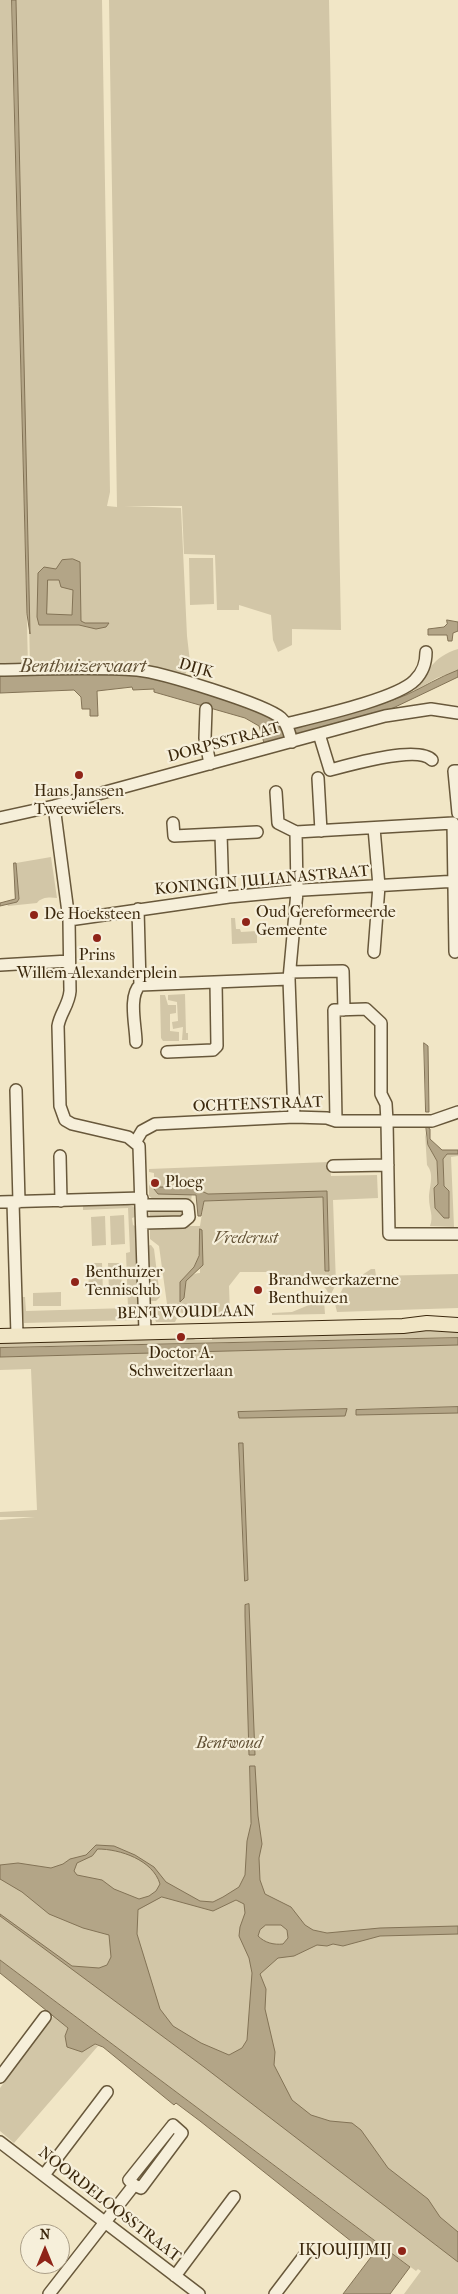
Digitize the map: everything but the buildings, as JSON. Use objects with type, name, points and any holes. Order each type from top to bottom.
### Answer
[{"type":"main road","name":"BENTWOUDLAAN","points":[[0,1336],[403,1326],[427,1323],[451,1326]]},
{"type":"street","points":[[289,732],[340,710],[405,688],[415,681],[422,671],[426,663],[426,652]]},
{"type":"street","name":"DIJK","points":[[0,670],[79,669],[150,673],[262,707],[282,718],[289,732]]},
{"type":"street","points":[[206,709],[204,738],[210,764]]},
{"type":"street","name":"DORPSSTRAAT","points":[[0,818],[54,806],[210,764],[289,732],[319,734],[410,711],[431,709],[458,713]]},
{"type":"street","points":[[319,734],[330,770],[381,758],[422,755],[432,760]]},
{"type":"street","points":[[455,952],[457,882],[454,771],[458,771]]},
{"type":"street","points":[[318,778],[321,831]]},
{"type":"street","points":[[276,792],[278,823],[296,832],[374,828],[456,817]]},
{"type":"street","points":[[54,806],[69,920],[69,1002],[60,1017],[58,1026],[60,1106],[65,1120],[72,1124],[128,1137],[136,1141],[141,1150],[145,1332]]},
{"type":"street","points":[[173,823],[174,836],[257,832]]},
{"type":"street","points":[[374,828],[379,886],[374,952]]},
{"type":"street","points":[[294,1117],[289,975],[297,892],[296,832]]},
{"type":"street","points":[[221,834],[224,898]]},
{"type":"street","name":"KONINGIN JULIANASTRAAT","points":[[69,920],[224,898],[457,882]]},
{"type":"street","points":[[138,910],[140,985]]},
{"type":"street","points":[[0,965],[69,961]]},
{"type":"street","name":"OCHTENSTRAAT","points":[[136,1141],[142,1131],[155,1124],[294,1117],[327,1118],[336,1121],[339,1010],[343,971],[289,975]]},
{"type":"street","points":[[136,1042],[134,999],[136,989],[140,985],[216,982],[289,975]]},
{"type":"street","points":[[166,1052],[213,1050],[217,1046],[216,982]]},
{"type":"street","points":[[339,1010],[366,1009],[381,1023],[381,1094],[386,1104],[387,1121],[389,1234],[458,1234]]},
{"type":"street","points":[[16,1090],[18,1158],[16,1202],[17,1336]]},
{"type":"street","points":[[336,1121],[432,1121],[458,1112]]},
{"type":"street","points":[[60,1156],[61,1201]]},
{"type":"street","points":[[333,1166],[388,1165]]},
{"type":"street","points":[[0,1202],[142,1202],[186,1205],[188,1207],[189,1217],[183,1222],[143,1223]]},
{"type":"street","points":[[0,2077],[45,2017]]},
{"type":"street","points":[[44,2175],[107,2092]]},
{"type":"street","points":[[173,2125],[182,2133],[141,2188],[134,2184],[129,2180],[173,2125]]},
{"type":"street","name":"NOORDELOOSSTRAAT","points":[[0,2142],[199,2294]]},
{"type":"street","points":[[52,2293],[104,2221],[134,2184]]},
{"type":"street","points":[[175,2276],[234,2197]]},
{"type":"street","points":[[275,2294],[307,2252]]},
{"type":"green space","points":[[0,0],[12,0],[28,667],[0,666]]},
{"type":"green space","points":[[16,0],[102,0],[110,492],[107,506],[117,507],[109,0],[329,0],[341,630],[292,629],[292,645],[278,652],[273,640],[271,615],[239,605],[239,610],[217,610],[215,555],[184,554],[182,506],[124,506],[181,508],[190,662],[184,678],[30,666]]},
{"type":"green space","points":[[189,558],[213,558],[214,604],[190,605]]},
{"type":"green space","points":[[458,649],[458,670],[437,678],[414,691],[432,666],[442,656]]},
{"type":"green space","points":[[51,857],[57,898],[46,898],[37,903],[8,906],[7,904],[17,902],[19,899],[16,863]]},
{"type":"green space","points":[[231,918],[235,918],[236,929],[240,929],[241,932],[257,931],[257,943],[232,944]]},
{"type":"green space","points":[[185,994],[186,1033],[188,1033],[188,1040],[182,1040],[183,1027],[173,1029],[172,1022],[178,1021],[177,1002],[168,1000],[168,995]]},
{"type":"green space","points":[[160,995],[165,995],[168,1005],[176,1005],[176,1013],[170,1014],[170,1031],[179,1032],[179,1041],[163,1041],[161,1038]]},
{"type":"green space","points":[[425,1133],[428,1145],[437,1161],[438,1185],[444,1186],[443,1159],[447,1154],[458,1154],[458,1156],[451,1157],[454,1227],[430,1226],[429,1198],[431,1173],[427,1165]]},
{"type":"green space","name":"Vrederust","points":[[329,1162],[331,1176],[377,1175],[378,1198],[333,1200],[336,1284],[330,1296],[319,1282],[306,1277],[272,1278],[272,1272],[240,1272],[229,1286],[230,1315],[189,1315],[181,1313],[167,1304],[159,1246],[150,1239],[150,1226],[200,1226],[204,1201],[323,1197],[325,1270],[329,1270],[327,1191],[208,1194],[193,1187],[156,1187],[158,1194],[192,1193],[191,1202],[183,1198],[153,1199],[149,1196],[149,1181],[154,1180],[154,1173],[149,1172],[149,1169]],"holes":[[[200,1229],[200,1273],[187,1279],[180,1302],[180,1282],[194,1267],[199,1256]]]},
{"type":"green space","points":[[128,1205],[135,1207],[135,1217],[132,1218],[133,1225],[135,1226],[139,1300],[138,1320],[24,1323],[21,1297],[25,1297],[26,1311],[128,1308],[126,1253],[130,1252],[128,1208],[83,1210],[83,1206]]},
{"type":"green space","points":[[149,1208],[182,1208],[184,1215],[180,1218],[150,1218]]},
{"type":"green space","points":[[124,1215],[125,1244],[111,1245],[110,1216]]},
{"type":"green space","points":[[105,1216],[106,1245],[92,1246],[91,1217]]},
{"type":"green space","points":[[151,1245],[154,1249],[160,1297],[156,1301],[149,1301],[146,1246]]},
{"type":"green space","points":[[88,1263],[102,1263],[103,1292],[89,1292]]},
{"type":"green space","points":[[108,1263],[121,1263],[122,1292],[109,1292]]},
{"type":"green space","points":[[371,1269],[375,1269],[376,1276],[458,1274],[458,1308],[337,1312],[335,1304],[343,1288]]},
{"type":"green space","points":[[61,1292],[61,1306],[33,1306],[33,1293]]},
{"type":"green space","points":[[324,1300],[325,1314],[272,1315],[272,1313],[292,1312]]},
{"type":"green space","points":[[149,1305],[162,1306],[177,1318],[175,1322],[156,1322],[152,1311],[149,1311]]},
{"type":"green space","points":[[458,1330],[458,1338],[0,1348],[0,1339],[187,1337],[196,1340],[212,1340],[212,1334]]},
{"type":"green space","name":"Bentwoud","points":[[458,1345],[458,2294],[404,2294],[421,2271],[418,2269],[416,2271],[0,1960],[0,1520],[35,1517],[0,1517],[0,1512],[37,1510],[31,1369],[0,1370],[0,1357]]},
{"type":"green space","points":[[54,2015],[68,2028],[65,2036],[98,2046],[14,2143],[0,2131],[0,2088]]},
{"type":"shaded area","points":[[12,0],[16,0],[30,634],[27,614]]},
{"type":"shaded area","points":[[73,559],[80,562],[81,621],[85,623],[109,623],[106,627],[96,629],[79,625],[39,625],[37,617],[38,573],[44,567],[56,569],[62,560]],"holes":[[[48,580],[59,580],[61,587],[73,590],[72,615],[47,614]]]},
{"type":"shaded area","points":[[447,620],[458,622],[458,631],[453,633],[452,641],[448,641],[447,635],[428,635],[428,629],[444,627],[447,624]]},
{"type":"shaded area","points":[[458,670],[458,677],[391,709],[264,743],[259,726],[245,718],[154,692],[154,689],[133,690],[132,687],[97,691],[98,716],[90,716],[90,709],[82,709],[81,697],[74,690],[0,693],[0,674],[106,673],[153,676],[266,714],[282,729],[377,706],[406,695]]},
{"type":"shaded area","points":[[14,863],[16,863],[19,899],[17,902],[0,906],[0,903],[15,899]]},
{"type":"shaded area","points":[[424,1043],[428,1046],[429,1112],[426,1112]]},
{"type":"shaded area","points":[[426,1126],[430,1129],[430,1139],[442,1150],[458,1150],[458,1154],[447,1154],[443,1159],[444,1186],[449,1191],[449,1218],[444,1218],[435,1208],[434,1188],[438,1184],[437,1161],[428,1145]]},
{"type":"shaded area","points":[[156,1187],[193,1187],[208,1194],[327,1191],[329,1271],[325,1271],[323,1197],[204,1201],[201,1216],[198,1216],[196,1195],[158,1194],[154,1189]]},
{"type":"shaded area","points":[[200,1229],[202,1230],[203,1265],[186,1281],[184,1298],[180,1302],[180,1282],[194,1267],[199,1256]]},
{"type":"shaded area","points":[[458,1338],[458,1345],[0,1357],[0,1348]]},
{"type":"shaded area","points":[[458,1407],[458,1413],[356,1415],[356,1410]]},
{"type":"shaded area","points":[[347,1409],[345,1416],[239,1418],[238,1412]]},
{"type":"shaded area","points":[[239,1443],[243,1443],[248,1580],[245,1581]]},
{"type":"shaded area","points":[[249,1604],[255,1755],[249,1755],[245,1605]]},
{"type":"shaded area","points":[[250,1766],[255,1766],[262,1844],[259,1858],[260,1880],[265,1894],[291,1907],[305,1925],[313,1930],[327,1933],[380,1928],[458,1926],[458,1934],[380,1936],[343,1946],[333,1944],[327,1946],[317,1945],[294,1956],[278,1958],[260,1974],[266,1989],[265,2009],[275,2052],[274,2065],[292,2100],[311,2115],[330,2121],[352,2123],[361,2130],[388,2168],[428,2199],[440,2217],[458,2232],[458,2262],[204,2067],[0,1916],[0,1914],[72,1966],[99,1968],[107,1965],[111,1957],[109,1935],[83,1928],[49,1914],[22,1892],[0,1879],[0,1865],[18,1863],[51,1868],[63,1864],[70,1859],[86,1855],[96,1845],[114,1846],[135,1855],[154,1867],[166,1882],[200,1901],[213,1902],[239,1887],[245,1875],[247,1841],[251,1824]],"holes":[[[98,1849],[116,1851],[143,1862],[150,1868],[160,1884],[156,1891],[149,1896],[139,1899],[114,1889],[102,1880],[77,1875],[74,1871],[77,1863],[92,1856]],[[162,1897],[213,1911],[236,1900],[244,1904],[245,1913],[239,1936],[249,1958],[252,1973],[247,2040],[242,2048],[229,2055],[201,2043],[173,2026],[160,2009],[137,1934],[138,1910]],[[266,1925],[281,1925],[287,1930],[288,1938],[283,1944],[270,1943],[258,1936],[260,1930]]]},
{"type":"shaded area","points":[[0,1960],[410,2267],[390,2294],[343,2294],[371,2257],[200,2121],[176,2103],[174,2105],[103,2047],[95,2044],[82,2052],[67,2047],[65,2036],[68,2028],[0,1973]]},
{"type":"place","name":"Hans Janssen Tweewielers.","points":[[79,775]]},
{"type":"place","name":"De Hoeksteen","points":[[34,915]]},
{"type":"place","name":"Oud Gereformeerde Gemeente","points":[[246,922]]},
{"type":"place","name":"Prins Willem-Alexanderplein","points":[[97,938]]},
{"type":"place","name":"Ploeg","points":[[155,1183]]},
{"type":"place","name":"Benthuizer Tennisclub","points":[[75,1282]]},
{"type":"place","name":"Brandweerkazerne Benthuizen","points":[[258,1290]]},
{"type":"place","name":"Doctor A. Schweitzerlaan","points":[[181,1337]]},
{"type":"place","name":"IKJOUJIJMIJ","points":[[402,2251]]},
{"type":"water label","name":"Benthuizervaart","points":[[83,668]]}]
